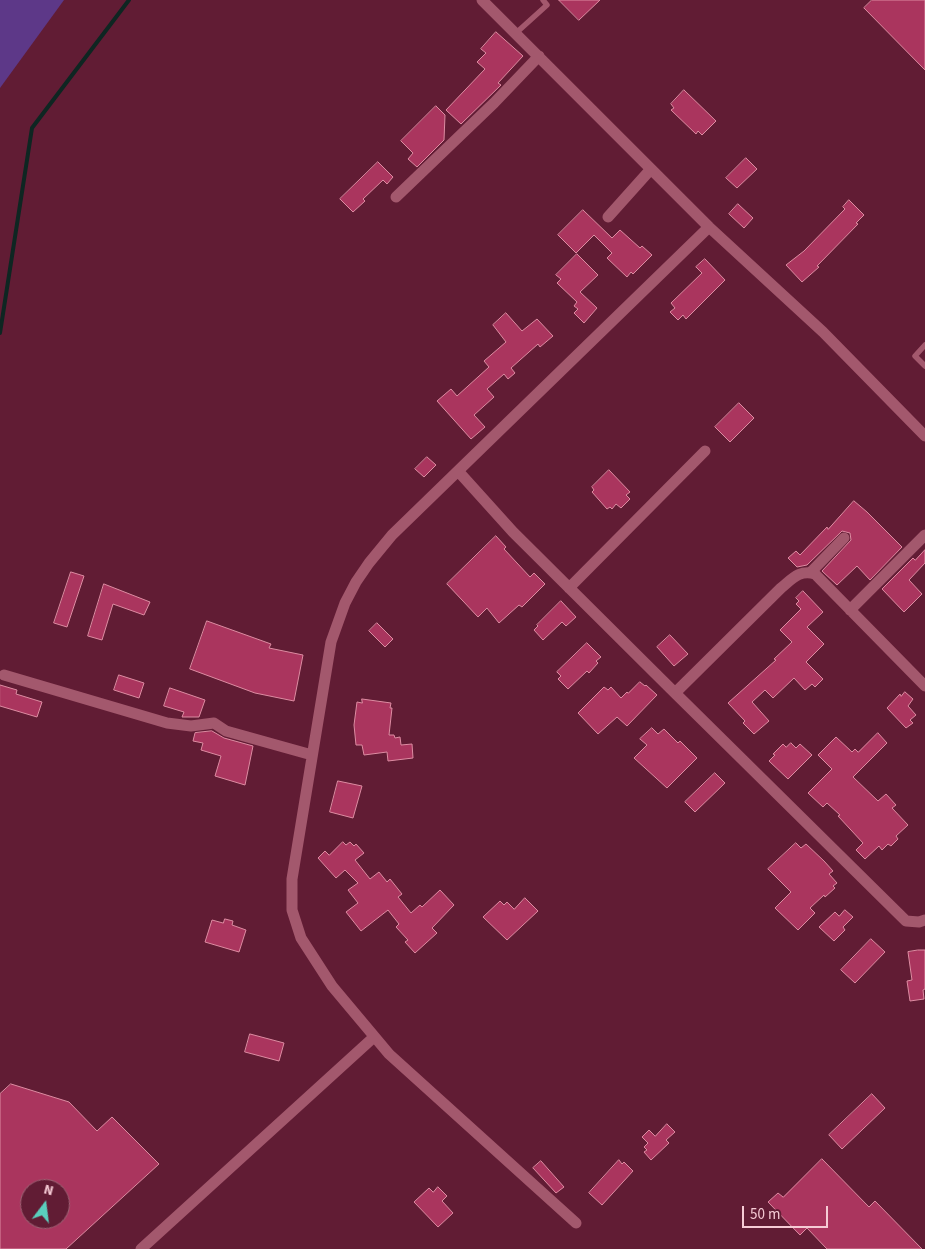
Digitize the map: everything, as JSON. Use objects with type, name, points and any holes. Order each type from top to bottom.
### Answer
[{"type":"street","points":[[482,0],[709,227],[823,332],[925,436]]},
{"type":"street","points":[[396,197],[494,103],[539,56]]},
{"type":"street","points":[[608,217],[651,169]]},
{"type":"street","points":[[576,1223],[389,1054],[374,1037],[332,986],[301,938],[292,910],[292,879],[331,642],[344,603],[368,563],[392,535],[709,227]]},
{"type":"street","points":[[569,588],[705,451]]},
{"type":"street","points":[[458,471],[513,532],[906,921],[920,922],[925,920]]},
{"type":"street","points":[[850,610],[925,535]]},
{"type":"street","points":[[810,572],[844,538]]},
{"type":"street","points":[[675,693],[793,578],[804,572],[815,574],[925,686]]},
{"type":"street","points":[[4,675],[167,723],[191,726],[214,724],[226,731],[312,755]]},
{"type":"street","points":[[141,1249],[374,1037]]},
{"type":"lane","points":[[516,34],[547,5],[543,0]]},
{"type":"lane","points":[[925,346],[915,356],[925,366]]},
{"type":"shaded area","points":[[0,0],[64,0],[0,88]]},
{"type":"building","points":[[559,0],[600,0],[579,20]]},
{"type":"building","points":[[872,0],[925,0],[925,70],[864,8]]},
{"type":"building","points":[[496,32],[523,56],[498,83],[501,85],[461,124],[446,110],[485,69],[477,62],[486,53],[481,49]]},
{"type":"building","points":[[684,90],[716,121],[702,135],[698,131],[696,134],[671,110],[674,108],[671,104]]},
{"type":"building","points":[[436,106],[445,115],[444,140],[417,167],[408,159],[413,153],[401,141]]},
{"type":"building","points":[[746,158],[757,169],[737,188],[726,178]]},
{"type":"building","points":[[378,162],[393,177],[387,184],[383,180],[363,199],[365,201],[353,212],[340,199]]},
{"type":"building","points":[[849,200],[864,215],[856,223],[858,224],[817,266],[819,267],[802,282],[786,265],[804,251],[845,209],[843,207]]},
{"type":"building","points":[[738,204],[753,218],[744,228],[729,214]]},
{"type":"building","points":[[583,210],[612,238],[620,230],[640,248],[642,246],[652,255],[633,274],[631,272],[627,277],[607,258],[612,253],[594,235],[576,253],[558,235]]},
{"type":"building","points":[[577,254],[598,275],[580,292],[597,308],[584,323],[574,313],[578,309],[574,306],[577,302],[557,283],[561,279],[556,275]]},
{"type":"building","points":[[705,259],[725,280],[686,319],[683,315],[678,320],[670,312],[675,308],[671,303],[702,273],[696,267]]},
{"type":"building","points":[[506,313],[522,331],[537,319],[553,336],[540,347],[538,344],[511,368],[515,373],[508,379],[504,374],[487,389],[494,397],[474,415],[485,427],[471,439],[437,401],[451,389],[457,396],[489,367],[484,361],[506,342],[493,325]]},
{"type":"building","points":[[739,403],[754,418],[730,442],[715,427]]},
{"type":"building","points":[[427,457],[436,465],[424,477],[415,469]]},
{"type":"building","points":[[609,470],[630,492],[626,495],[630,499],[621,508],[616,504],[612,509],[610,507],[607,509],[592,492],[594,490],[592,487]]},
{"type":"building","points":[[854,501],[902,547],[870,580],[857,566],[837,585],[822,571],[851,540],[850,533],[842,531],[807,565],[797,567],[788,558],[796,551],[800,555]]},
{"type":"building","points":[[496,536],[506,547],[504,549],[530,577],[534,573],[545,584],[522,607],[519,605],[499,623],[487,608],[478,617],[447,584]]},
{"type":"building","points":[[925,550],[925,563],[909,580],[922,594],[904,612],[882,589],[913,558],[915,560]]},
{"type":"building","points":[[71,572],[84,576],[67,627],[54,623]]},
{"type":"building","points":[[104,584],[150,602],[144,615],[113,604],[102,640],[88,636]]},
{"type":"building","points":[[803,591],[823,612],[807,627],[824,644],[806,662],[823,679],[815,687],[812,684],[805,690],[794,678],[773,698],[765,690],[752,702],[769,721],[754,734],[728,703],[776,660],[774,659],[792,642],[780,630],[801,609],[796,604],[799,601],[796,598]]},
{"type":"building","points":[[561,601],[576,617],[566,626],[562,622],[543,640],[534,630]]},
{"type":"building","points":[[207,621],[271,644],[269,648],[303,655],[294,701],[255,693],[190,669]]},
{"type":"building","points":[[377,623],[393,639],[385,647],[369,631]]},
{"type":"building","points":[[670,635],[688,654],[674,666],[657,647]]},
{"type":"building","points":[[587,643],[601,657],[596,661],[598,663],[589,673],[587,671],[568,689],[558,679],[561,676],[557,672]]},
{"type":"building","points":[[119,675],[144,683],[139,698],[114,690]]},
{"type":"building","points":[[640,682],[657,695],[627,726],[617,717],[598,734],[578,713],[604,687],[608,690],[611,687],[621,698]]},
{"type":"building","points":[[0,685],[17,690],[16,694],[42,702],[37,717],[0,706]]},
{"type":"building","points":[[170,688],[205,700],[199,717],[182,717],[184,712],[164,706]]},
{"type":"building","points":[[905,692],[913,699],[908,706],[916,715],[910,720],[913,723],[906,728],[887,708],[900,694],[901,696]]},
{"type":"building","points":[[362,699],[391,703],[389,735],[394,735],[395,738],[400,737],[401,745],[412,744],[413,758],[388,761],[387,752],[364,755],[362,745],[356,745],[354,725],[357,702],[362,703]]},
{"type":"building","points":[[652,728],[658,734],[664,729],[678,743],[680,741],[697,758],[667,788],[634,758],[647,745],[640,739]]},
{"type":"building","points":[[212,731],[224,738],[253,746],[245,785],[215,776],[221,756],[201,750],[203,743],[193,741],[195,733]]},
{"type":"building","points":[[878,733],[887,743],[853,777],[878,801],[886,794],[896,805],[892,808],[908,825],[896,836],[898,839],[891,846],[888,844],[882,850],[879,846],[865,859],[856,850],[863,843],[838,816],[840,815],[827,803],[823,807],[808,793],[832,769],[818,755],[836,737],[852,752],[855,749],[858,752]]},
{"type":"building","points":[[791,743],[796,748],[800,744],[812,755],[788,779],[769,761],[783,744],[786,747]]},
{"type":"building","points":[[715,773],[725,783],[695,812],[685,802]]},
{"type":"building","points":[[338,781],[362,786],[353,818],[330,812]]},
{"type":"building","points":[[343,842],[346,845],[350,842],[354,846],[356,844],[364,853],[355,860],[370,879],[379,872],[387,882],[390,879],[402,894],[398,897],[411,913],[420,905],[422,907],[440,890],[454,905],[432,928],[437,933],[415,953],[405,942],[408,940],[396,927],[399,924],[388,910],[361,931],[346,912],[358,903],[348,890],[358,883],[345,870],[336,878],[318,858],[325,851],[329,855]]},
{"type":"building","points":[[796,843],[801,848],[806,844],[824,861],[833,871],[829,874],[837,883],[833,886],[835,888],[810,908],[815,913],[798,930],[775,908],[791,892],[768,869]]},
{"type":"building","points":[[525,898],[538,911],[507,940],[483,917],[500,901],[504,905],[507,902],[514,909]]},
{"type":"building","points":[[845,910],[853,917],[843,927],[845,930],[834,941],[819,927],[835,912],[839,916]]},
{"type":"building","points":[[225,919],[233,921],[232,925],[246,930],[239,952],[205,942],[212,920],[223,923]]},
{"type":"building","points":[[871,939],[885,952],[855,983],[841,970]]},
{"type":"building","points":[[925,950],[924,999],[910,1001],[907,981],[912,980],[908,952]]},
{"type":"building","points":[[250,1034],[284,1043],[279,1061],[245,1052]]},
{"type":"building","points":[[11,1084],[69,1102],[97,1131],[112,1117],[159,1164],[66,1249],[0,1249],[0,1094]]},
{"type":"building","points":[[872,1094],[885,1108],[842,1149],[829,1135]]},
{"type":"building","points":[[667,1124],[675,1132],[666,1140],[669,1143],[651,1160],[644,1152],[647,1150],[644,1147],[648,1143],[642,1137],[649,1130],[655,1136]]},
{"type":"building","points":[[822,1159],[869,1207],[875,1201],[922,1249],[827,1249],[807,1228],[800,1235],[768,1202],[778,1193],[783,1197]]},
{"type":"building","points":[[619,1160],[622,1164],[624,1162],[633,1171],[602,1205],[589,1193]]},
{"type":"building","points":[[541,1161],[564,1187],[556,1193],[533,1168]]},
{"type":"building","points":[[438,1187],[447,1196],[442,1201],[453,1213],[438,1227],[414,1202],[429,1188],[433,1192]]},
{"type":"waterway","points":[[0,333],[32,128],[129,0]]}]
